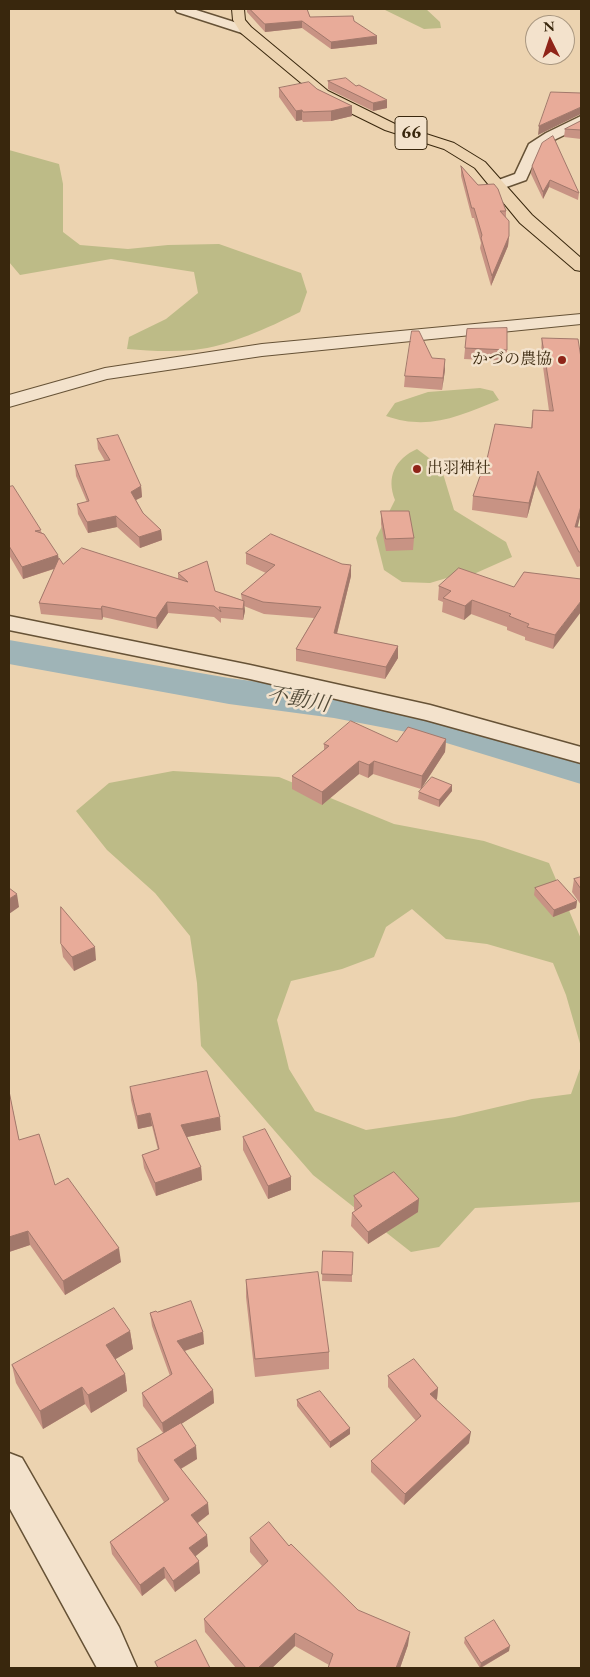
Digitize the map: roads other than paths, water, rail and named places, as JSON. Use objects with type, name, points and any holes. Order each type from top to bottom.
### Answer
[{"type":"main road","name":"66","points":[[238,9],[239,20],[246,30],[322,94],[361,115],[449,146],[480,165],[526,218],[552,243],[581,266]]},
{"type":"street","points":[[181,9],[246,30]]},
{"type":"street","points":[[498,185],[521,177],[534,147],[551,136],[580,123],[581,120]]},
{"type":"street","points":[[9,401],[105,374],[262,350],[581,319]]},
{"type":"street","points":[[9,624],[250,672],[430,713],[581,755]]},
{"type":"street","points":[[9,1471],[106,1641],[117,1668]]},
{"type":"waterway","name":"不動川","points":[[9,652],[229,691],[334,705],[425,722],[581,770]]},
{"type":"place","name":"かづの農協","points":[[562,360]]},
{"type":"place","name":"出羽神社","points":[[417,469]]}]
